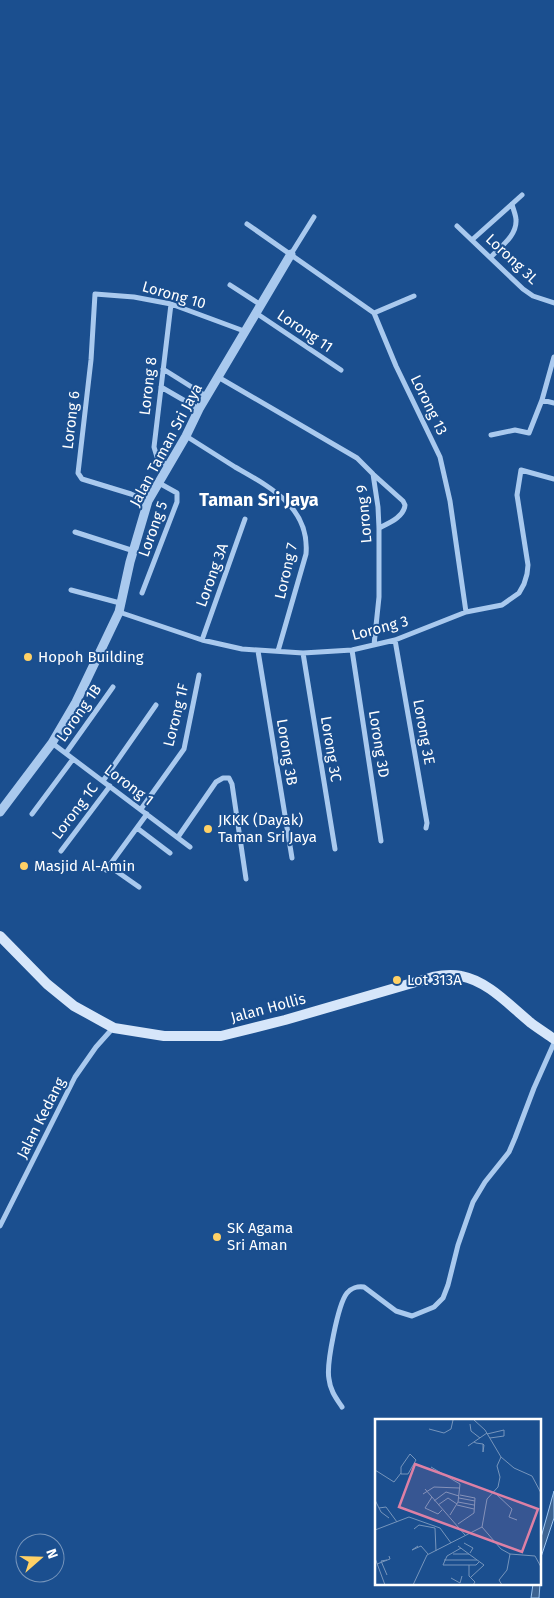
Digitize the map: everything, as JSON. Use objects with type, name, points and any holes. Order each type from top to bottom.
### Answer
[{"type":"main road","name":"Jalan Hollis","points":[[0,936],[47,984],[74,1006],[114,1028],[164,1036],[221,1036],[285,1020],[433,977],[459,975],[474,980],[486,987],[554,1039]]},
{"type":"street","points":[[473,239],[522,195]]},
{"type":"street","points":[[491,257],[509,239],[514,231],[516,220],[512,204]]},
{"type":"street","points":[[291,254],[314,217]]},
{"type":"street","points":[[247,224],[374,313],[414,296]]},
{"type":"street","name":"Lorong 3L","points":[[457,226],[533,296],[554,303]]},
{"type":"street","name":"Jalan Taman Sri Jaya","points":[[0,812],[52,743],[90,676],[119,607],[148,501],[186,436],[206,396],[291,254]]},
{"type":"street","name":"Lorong 11","points":[[230,285],[258,309],[341,370]]},
{"type":"street","name":"Lorong 10","points":[[95,294],[134,297],[171,304],[244,331]]},
{"type":"street","name":"Lorong 6","points":[[95,294],[91,360],[78,473],[82,479],[148,501]]},
{"type":"street","name":"Lorong 8","points":[[168,466],[157,457],[154,447],[171,304]]},
{"type":"street","name":"Lorong 13","points":[[374,313],[396,366],[440,457],[450,501],[466,612]]},
{"type":"street","points":[[491,435],[515,430],[529,433],[542,400],[554,357]]},
{"type":"street","points":[[163,369],[206,396]]},
{"type":"street","name":"Lorong 9","points":[[218,377],[357,458],[373,474],[380,528],[379,597],[374,645]]},
{"type":"street","points":[[161,387],[199,409]]},
{"type":"street","points":[[542,400],[554,403]]},
{"type":"street","name":"Lorong 7","points":[[186,436],[270,487],[293,508],[304,528],[307,541],[306,554],[278,651]]},
{"type":"street","name":"Lorong 3","points":[[71,590],[202,640],[258,651],[303,653],[352,650],[374,645],[395,640],[466,612],[502,605],[519,593],[524,584],[528,565],[518,495],[521,470],[554,478]]},
{"type":"street","points":[[373,474],[405,506],[404,512],[400,516],[380,528]]},
{"type":"street","name":"Lorong 5","points":[[142,593],[177,502],[177,494],[159,482]]},
{"type":"street","name":"Lorong 3A","points":[[202,640],[245,519]]},
{"type":"street","points":[[75,532],[134,551]]},
{"type":"street","name":"Lorong 3E","points":[[395,640],[427,823],[426,828]]},
{"type":"street","name":"Lorong 3D","points":[[352,650],[381,841]]},
{"type":"street","name":"Lorong 3B","points":[[258,651],[292,858]]},
{"type":"street","name":"Lorong 3C","points":[[303,653],[335,849]]},
{"type":"street","name":"Lorong 1F","points":[[141,810],[184,749],[199,675]]},
{"type":"street","name":"Lorong 1B","points":[[66,753],[113,687]]},
{"type":"street","points":[[104,781],[156,705]]},
{"type":"street","name":"Lorong 1","points":[[52,743],[190,847]]},
{"type":"street","points":[[32,814],[73,759]]},
{"type":"street","points":[[178,837],[216,782],[223,778],[229,778],[232,784],[246,879]]},
{"type":"street","name":"Lorong 1C","points":[[61,851],[110,786]]},
{"type":"street","points":[[138,887],[107,868],[147,814]]},
{"type":"street","points":[[137,828],[170,853]]},
{"type":"street","name":"Jalan Kedang","points":[[0,1226],[75,1077],[96,1047],[114,1028]]},
{"type":"street","points":[[342,1407],[332,1392],[328,1370],[336,1326],[345,1296],[348,1291],[354,1288],[364,1287],[396,1311],[412,1316],[434,1307],[443,1298],[473,1202],[484,1182],[508,1152],[554,1043]]},
{"type":"water","points":[[554,1491],[554,1518],[542,1554],[542,1534]]},
{"type":"water","points":[[533,1586],[540,1586],[539,1598],[531,1598]]},
{"type":"place","name":"Hopoh Building","points":[[28,657]]},
{"type":"place","name":"JKKK (Dayak) Taman Sri Jaya","points":[[208,829]]},
{"type":"place","name":"Masjid Al-Amin","points":[[24,866]]},
{"type":"place","name":"Lot 313A","points":[[397,980]]},
{"type":"place","name":"SK Agama Sri Aman","points":[[217,1237]]},
{"type":"district","name":"Taman Sri Jaya","points":[[259,500]]}]
